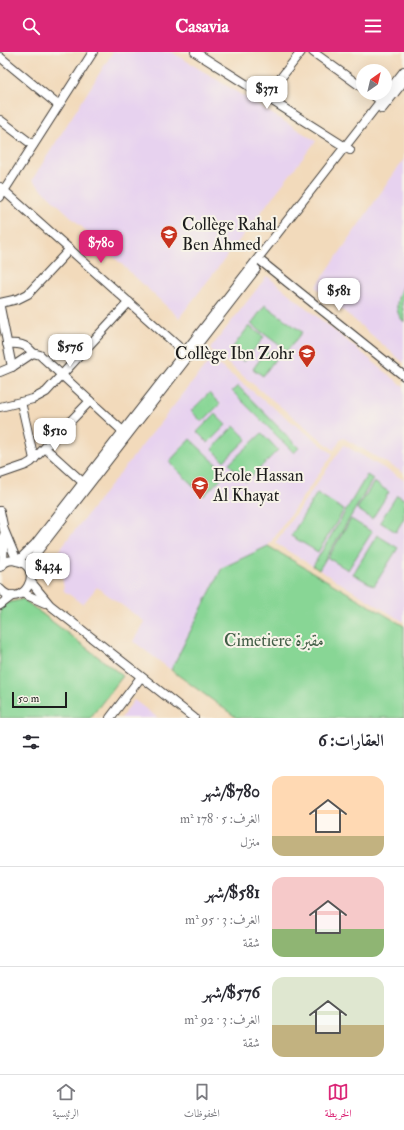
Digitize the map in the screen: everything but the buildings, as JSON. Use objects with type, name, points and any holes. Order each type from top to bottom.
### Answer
[{"type":"street","points":[[93,52],[2,191],[70,249],[187,355]]},
{"type":"street","points":[[195,52],[348,149]]},
{"type":"street","points":[[266,97],[301,52]]},
{"type":"street","points":[[313,52],[356,83]]},
{"type":"street","points":[[1,59],[58,105]]},
{"type":"street","points":[[50,605],[31,582],[30,572],[32,560],[37,552],[86,484],[141,412],[384,103],[395,88],[404,71]]},
{"type":"street","points":[[395,88],[404,81]]},
{"type":"street","points":[[380,100],[384,103]]},
{"type":"street","points":[[0,120],[33,145]]},
{"type":"street","points":[[187,355],[262,262],[348,149]]},
{"type":"street","points":[[0,303],[18,299],[28,294],[70,249]]},
{"type":"street","points":[[262,262],[404,376]]},
{"type":"street","points":[[0,406],[33,399],[41,395],[129,302]]},
{"type":"street","points":[[0,307],[12,367]]},
{"type":"street","points":[[7,344],[15,343],[24,345],[33,353],[40,355],[125,434]]},
{"type":"street","points":[[0,372],[12,367],[33,353]]},
{"type":"street","points":[[0,474],[26,465],[34,459],[90,401]]},
{"type":"street","points":[[21,402],[34,459]]},
{"type":"street","points":[[45,448],[86,484]]},
{"type":"street","points":[[18,561],[32,548],[86,484]]},
{"type":"street","points":[[0,511],[4,530],[18,561]]},
{"type":"street","points":[[1,566],[4,530]]},
{"type":"street","points":[[1,566],[12,560],[18,561],[25,565],[30,572]]},
{"type":"street","points":[[22,594],[31,582]]},
{"type":"street","points":[[0,589],[7,594],[22,594],[36,598],[50,605],[194,718]]},
{"type":"street","points":[[0,605],[13,595]]},
{"type":"street","points":[[110,718],[141,677]]},
{"type":"shaded area","name":"Collège Rahal Ben Ahmed","points":[[113,52],[172,52],[316,141],[179,318],[32,180]]},
{"type":"shaded area","points":[[404,159],[404,363],[316,287]]},
{"type":"shaded area","name":"Collège Ibn Zohr","points":[[267,276],[404,387],[404,473],[342,437],[334,450],[210,349]]},
{"type":"shaded area","name":"Ecole Hassan Al Khayat","points":[[211,359],[333,454],[268,546],[222,568],[171,670],[133,641],[145,622],[97,587],[83,604],[64,591],[59,550]]},
{"type":"shaded area","points":[[344,445],[404,480],[404,622],[275,543]]},
{"type":"shaded area","points":[[134,700],[158,718],[121,718]]},
{"type":"green space","points":[[404,281],[404,298],[402,304],[404,322],[398,312],[397,302]]},
{"type":"green space","points":[[265,305],[302,332],[287,351],[251,324]]},
{"type":"green space","points":[[249,326],[264,337],[244,362],[230,351]]},
{"type":"green space","points":[[266,351],[276,358],[263,376],[253,369]]},
{"type":"green space","points":[[238,386],[299,448],[294,453],[232,391]]},
{"type":"green space","points":[[209,393],[220,404],[202,422],[191,411]]},
{"type":"green space","points":[[215,414],[226,425],[208,443],[197,432]]},
{"type":"green space","points":[[234,426],[247,439],[224,461],[212,449]]},
{"type":"green space","points":[[262,433],[278,450],[246,482],[229,464]]},
{"type":"green space","points":[[190,439],[226,473],[204,496],[169,462]]},
{"type":"green space","points":[[367,475],[373,479],[319,570],[313,566]]},
{"type":"green space","points":[[374,482],[389,492],[372,519],[357,509]]},
{"type":"green space","points":[[317,493],[344,510],[318,552],[291,536]]},
{"type":"green space","points":[[397,495],[404,499],[404,518],[396,532],[380,522]]},
{"type":"green space","points":[[351,519],[372,532],[348,570],[328,558]]},
{"type":"green space","points":[[377,535],[398,548],[374,586],[353,574]]},
{"type":"green space","name":"Cimetiere مقبرة","points":[[268,546],[404,626],[404,718],[237,718],[171,670],[222,568]]},
{"type":"green space","points":[[23,599],[123,676],[90,718],[0,718],[0,605]]},
{"type":"place","name":"Collège Rahal Ben Ahmed","points":[[169,249]]},
{"type":"place","name":"Collège Ibn Zohr","points":[[307,368]]},
{"type":"place","name":"Ecole Hassan Al Khayat","points":[[200,500]]}]
